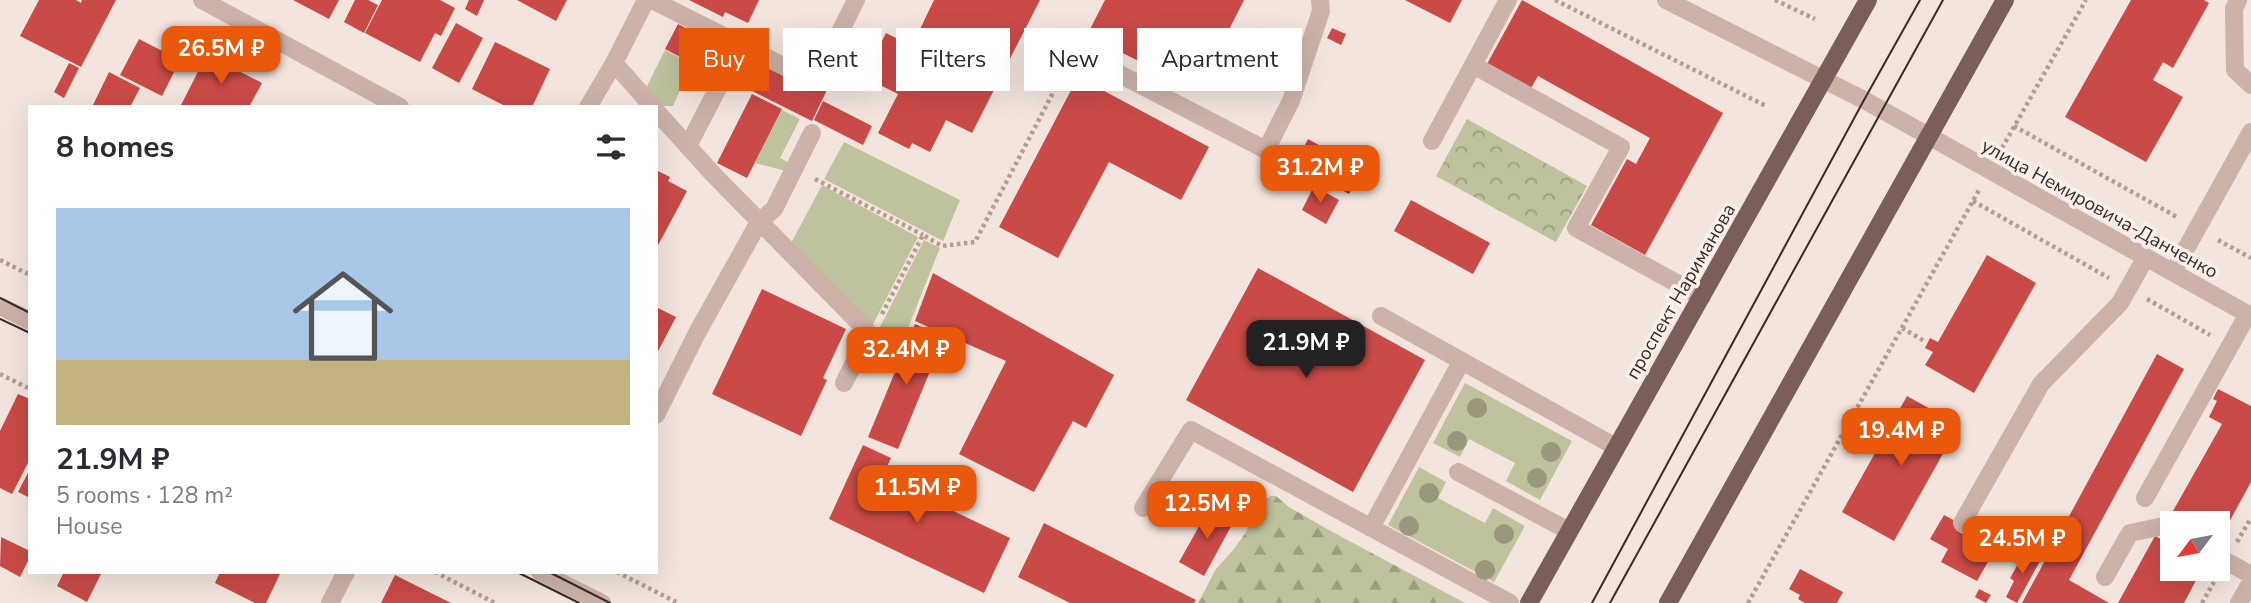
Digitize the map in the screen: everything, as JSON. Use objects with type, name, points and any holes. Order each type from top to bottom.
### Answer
[{"type":"main road","name":"проспект Нариманова","points":[[1529,603],[1868,0]]},
{"type":"main road","points":[[1668,603],[2005,0]]},
{"type":"street","points":[[202,0],[235,8],[397,105]]},
{"type":"street","points":[[589,105],[646,0]]},
{"type":"street","points":[[652,0],[815,82],[856,0]]},
{"type":"street","points":[[1123,76],[1266,150],[1291,101],[1321,11],[1320,0]]},
{"type":"street","points":[[1432,141],[1508,0]]},
{"type":"street","name":"улица Немировича-Данченко","points":[[1665,0],[1823,79],[2250,315]]},
{"type":"street","points":[[2238,0],[2234,9],[2235,70],[2251,85]]},
{"type":"street","points":[[614,63],[651,105]]},
{"type":"street","points":[[1473,65],[1621,147],[1576,228],[1702,297]]},
{"type":"street","points":[[688,146],[716,91]]},
{"type":"street","points":[[658,113],[759,222],[869,333],[844,383]]},
{"type":"street","points":[[2173,272],[2251,132]]},
{"type":"street","points":[[658,411],[696,332],[759,222],[774,209],[812,133]]},
{"type":"street","points":[[1962,523],[2041,384],[2120,303],[2147,257]]},
{"type":"street","points":[[0,306],[28,320]]},
{"type":"street","points":[[2146,498],[2250,315]]},
{"type":"street","points":[[1381,316],[1616,447]]},
{"type":"street","points":[[1371,528],[1461,362]]},
{"type":"street","points":[[1143,508],[1191,430],[1510,603]]},
{"type":"street","points":[[1458,472],[1569,531]]},
{"type":"street","points":[[2105,577],[2130,533],[2160,527]]},
{"type":"street","points":[[2230,563],[2251,575]]},
{"type":"street","points":[[330,603],[345,574]]},
{"type":"street","points":[[549,574],[575,580],[602,603]]},
{"type":"street","points":[[2239,603],[2251,582]]},
{"type":"path","points":[[1555,0],[1766,107]]},
{"type":"path","points":[[1775,0],[1815,19]]},
{"type":"path","points":[[1748,603],[2086,0]]},
{"type":"path","points":[[795,168],[943,246],[975,242],[1054,91]]},
{"type":"path","points":[[2014,126],[2251,258]]},
{"type":"path","points":[[869,333],[873,333],[923,235]]},
{"type":"path","points":[[0,260],[28,274]]},
{"type":"path","points":[[1902,328],[1926,342]]},
{"type":"path","points":[[0,374],[28,388]]},
{"type":"path","points":[[439,574],[495,603]]},
{"type":"path","points":[[621,574],[678,603]]},
{"type":"green space","points":[[665,50],[679,57],[680,91],[673,106],[660,106],[647,86]]},
{"type":"green space","points":[[782,110],[800,119],[780,158],[790,163],[786,171],[755,163]]},
{"type":"green space","points":[[1467,119],[1587,186],[1556,242],[1436,176]]},
{"type":"green space","points":[[844,142],[960,200],[943,241],[824,179]]},
{"type":"green space","points":[[822,185],[918,237],[870,330],[789,247]]},
{"type":"green space","points":[[924,240],[940,248],[900,348],[876,335]]},
{"type":"green space","points":[[1465,383],[1572,441],[1540,500],[1506,481],[1515,463],[1469,439],[1460,457],[1433,443]]},
{"type":"green space","points":[[1419,467],[1446,482],[1438,498],[1485,523],[1493,508],[1525,526],[1494,582],[1388,525]]},
{"type":"green space","points":[[1276,496],[1289,507],[1327,529],[1465,603],[1198,603],[1216,569],[1246,532],[1259,503]]},
{"type":"building","points":[[39,0],[76,0],[81,3],[82,0],[116,0],[81,67],[20,36]]},
{"type":"building","points":[[293,0],[339,0],[329,19]]},
{"type":"building","points":[[355,0],[368,0],[378,5],[364,33],[344,22]]},
{"type":"building","points":[[382,0],[440,0],[455,8],[441,36],[435,33],[420,62],[365,33]]},
{"type":"building","points":[[469,0],[484,0],[477,16],[465,9]]},
{"type":"building","points":[[517,0],[567,0],[556,21]]},
{"type":"building","points":[[689,0],[759,0],[748,23],[725,12],[723,17]]},
{"type":"building","points":[[934,0],[1040,0],[1010,59],[1010,28],[921,28]]},
{"type":"building","points":[[1105,0],[1244,0],[1230,28],[1137,28],[1137,60],[1123,53],[1123,28],[1091,28]]},
{"type":"building","points":[[1405,0],[1462,0],[1450,23]]},
{"type":"building","points":[[1522,0],[1723,113],[1645,255],[1591,225],[1627,159],[1636,164],[1650,138],[1538,76],[1531,88],[1487,64]]},
{"type":"building","points":[[2131,0],[2204,0],[2209,3],[2173,68],[2163,62],[2153,80],[2183,97],[2146,162],[2065,117]]},
{"type":"building","points":[[456,23],[483,38],[459,83],[432,68]]},
{"type":"building","points":[[678,24],[686,28],[679,28],[679,56],[665,49]]},
{"type":"building","points":[[1332,28],[1346,34],[1341,45],[1327,38]]},
{"type":"building","points":[[886,33],[896,38],[896,91],[993,91],[972,133],[946,120],[930,152],[912,143],[909,149],[878,133],[898,94],[882,86],[882,41]]},
{"type":"building","points":[[139,39],[180,60],[162,96],[120,75]]},
{"type":"building","points":[[495,42],[550,69],[533,105],[503,105],[472,89]]},
{"type":"building","points":[[208,52],[262,83],[250,105],[181,105]]},
{"type":"building","points":[[769,61],[783,68],[783,91],[827,91],[812,121],[752,91],[769,91]]},
{"type":"building","points":[[69,63],[79,68],[64,98],[54,92]]},
{"type":"building","points":[[109,72],[140,88],[131,105],[93,105]]},
{"type":"building","points":[[1071,91],[1104,91],[1209,147],[1181,200],[1109,162],[1058,258],[999,227]]},
{"type":"building","points":[[752,94],[782,109],[747,178],[717,163]]},
{"type":"building","points":[[823,101],[872,126],[863,145],[814,120]]},
{"type":"building","points":[[1308,139],[1363,169],[1349,194],[1295,165]]},
{"type":"building","points":[[658,171],[670,177],[668,181],[687,191],[658,245]]},
{"type":"building","points":[[1314,186],[1339,200],[1326,224],[1302,210]]},
{"type":"building","points":[[1411,200],[1490,243],[1473,274],[1394,231]]},
{"type":"building","points":[[1987,255],[2036,283],[1974,393],[1925,365],[1933,352],[1925,348],[1930,338],[1938,342]]},
{"type":"building","points":[[1258,268],[1425,360],[1353,492],[1186,400]]},
{"type":"building","points":[[933,273],[1114,375],[1086,428],[1073,421],[1034,492],[959,454],[1006,361],[915,321]]},
{"type":"building","points":[[762,289],[846,329],[823,378],[827,380],[801,436],[712,394]]},
{"type":"building","points":[[658,308],[676,317],[658,351]]},
{"type":"building","points":[[915,324],[944,337],[898,449],[868,437]]},
{"type":"building","points":[[2157,354],[2184,369],[2069,580],[2109,603],[2022,603]]},
{"type":"building","points":[[2218,389],[2251,406],[2251,482],[2230,520],[2230,511],[2173,511],[2222,424],[2209,417],[2217,401],[2213,399]]},
{"type":"building","points":[[18,394],[28,398],[28,463],[12,494],[0,488],[0,431]]},
{"type":"building","points":[[1907,396],[1959,425],[1894,541],[1842,512]]},
{"type":"building","points":[[863,445],[891,458],[882,477],[1010,538],[984,593],[829,519]]},
{"type":"building","points":[[28,473],[28,497],[18,492]]},
{"type":"building","points":[[1211,505],[1235,519],[1204,576],[1179,562]]},
{"type":"building","points":[[1944,515],[1957,522],[1956,530],[1973,540],[1977,533],[1998,544],[1977,581],[1941,562],[1948,549],[1930,539]]},
{"type":"building","points":[[1044,523],[1196,600],[1194,603],[1070,603],[1018,577]]},
{"type":"building","points":[[2155,536],[2160,539],[2160,581],[2196,581],[2184,603],[2118,603]]},
{"type":"building","points":[[1,537],[28,550],[28,561],[20,577],[0,566]]},
{"type":"building","points":[[2025,552],[2040,561],[2017,603],[2006,597],[2014,581],[2010,578]]},
{"type":"building","points":[[1800,569],[1843,592],[1837,603],[1805,603],[1798,599],[1800,595],[1789,589]]},
{"type":"building","points":[[63,574],[101,574],[87,602],[57,586]]},
{"type":"building","points":[[219,574],[280,574],[266,603],[255,603],[215,583]]},
{"type":"building","points":[[395,575],[451,603],[381,603]]},
{"type":"building","points":[[1979,589],[1991,595],[1986,603],[1975,597]]},
{"type":"tram line","points":[[1592,603],[1920,0]]},
{"type":"tram line","points":[[1610,603],[1943,0]]},
{"type":"tram line","points":[[0,298],[28,312]]},
{"type":"tram line","points":[[0,319],[28,332]]},
{"type":"tram line","points":[[521,574],[579,603]]},
{"type":"tram line","points":[[553,574],[610,603]]}]
